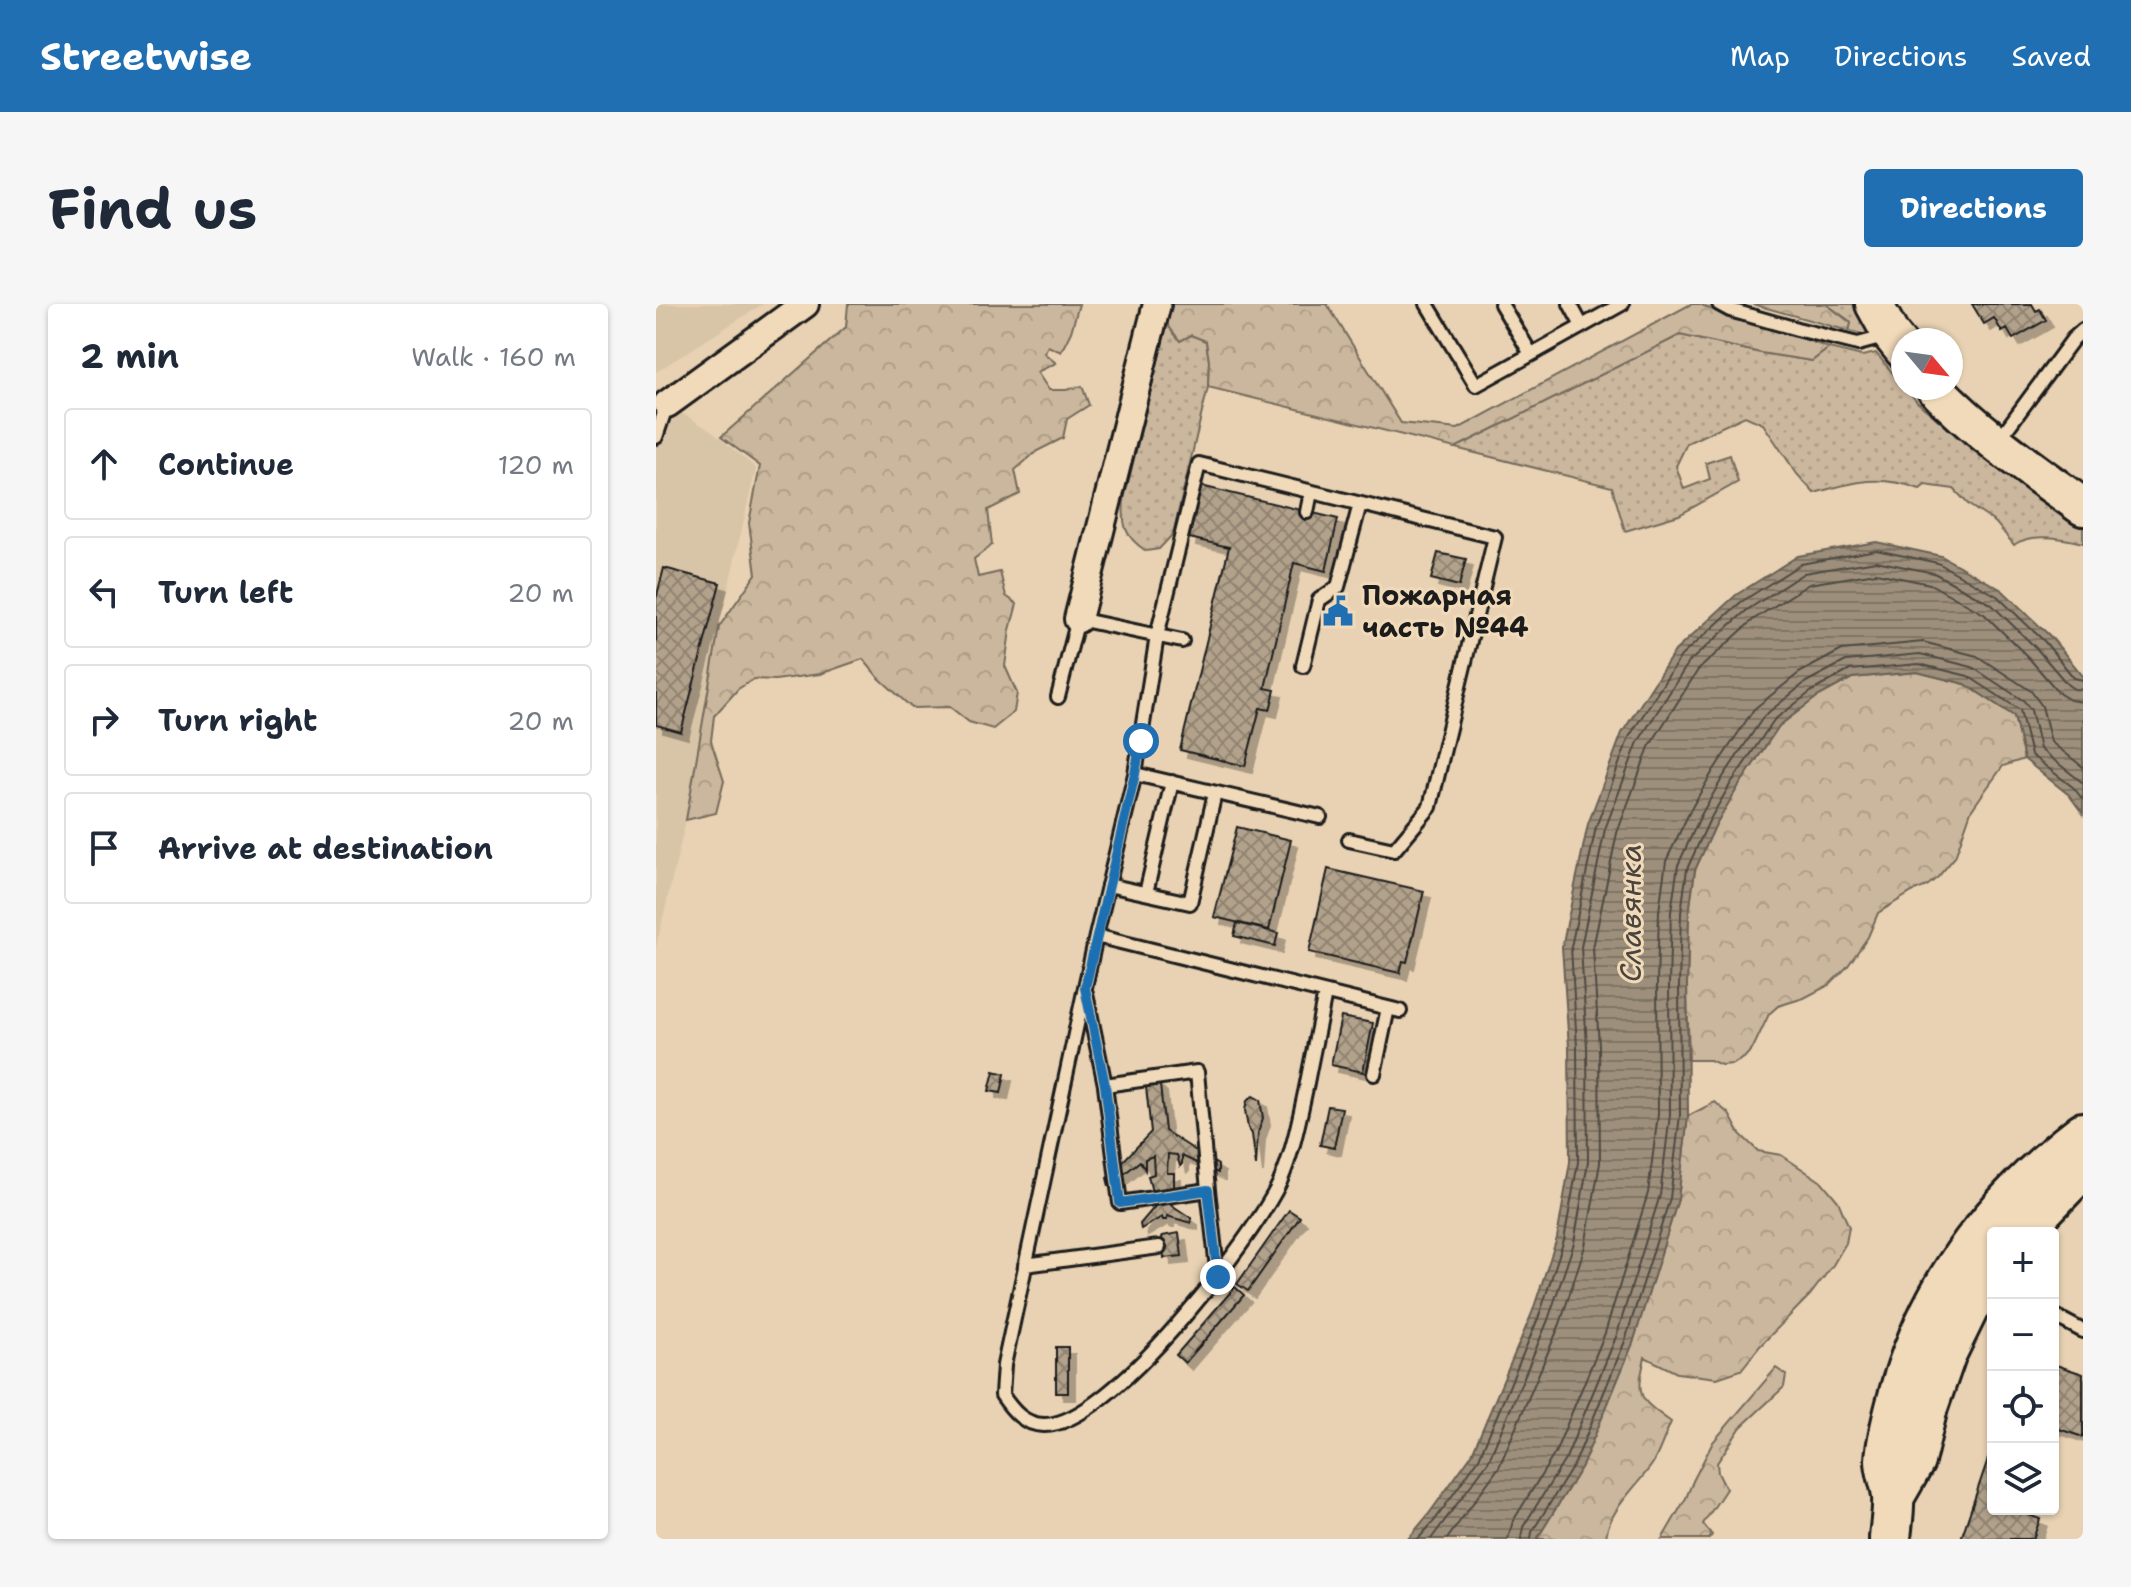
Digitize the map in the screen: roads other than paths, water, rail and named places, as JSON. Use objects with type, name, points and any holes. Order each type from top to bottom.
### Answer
[{"type":"main road","points":[[1890,1539],[1893,1497],[1886,1461],[1897,1403],[1914,1347],[1940,1293],[1971,1244],[2010,1198],[2083,1133]]},
{"type":"main road","points":[[2025,1227],[2083,1171]]},
{"type":"main road","points":[[1893,1497],[1914,1461],[1927,1407],[1945,1355],[1987,1278]]},
{"type":"street","points":[[667,404],[805,304]]},
{"type":"street","points":[[1078,619],[1157,304]]},
{"type":"street","points":[[1874,304],[1891,333]]},
{"type":"street","points":[[1946,400],[1996,443],[2083,507]]},
{"type":"lane","points":[[1427,304],[1476,385],[1622,304]]},
{"type":"lane","points":[[1501,304],[1531,354]]},
{"type":"lane","points":[[1570,304],[1582,326]]},
{"type":"lane","points":[[1719,304],[1730,310],[1858,344],[1891,343]]},
{"type":"lane","points":[[1996,443],[2073,339],[2083,330]]},
{"type":"lane","points":[[656,437],[667,404]]},
{"type":"lane","points":[[1325,993],[1296,1136],[1280,1182],[1253,1229],[1218,1277],[1182,1320],[1113,1389],[1086,1409],[1047,1426],[1031,1424],[1015,1413],[1002,1395],[1004,1365],[1096,936],[1135,774],[1157,636],[1199,464],[1495,537],[1430,807],[1394,850],[1349,840]]},
{"type":"lane","points":[[1307,512],[1311,492]]},
{"type":"lane","points":[[1303,666],[1319,600],[1338,587],[1360,504]]},
{"type":"lane","points":[[1058,697],[1078,619],[1182,641]]},
{"type":"lane","points":[[1135,774],[1320,817]]},
{"type":"lane","points":[[1146,893],[1172,782]]},
{"type":"lane","points":[[1108,885],[1190,903],[1215,793]]},
{"type":"lane","points":[[1096,936],[1394,1009],[1374,1074]]},
{"type":"lane","points":[[1085,988],[1105,1085],[1120,1203],[1208,1190]]},
{"type":"lane","points":[[1105,1085],[1197,1072],[1218,1277]]},
{"type":"lane","points":[[1025,1265],[1159,1247]]},
{"type":"lane","points":[[2059,1318],[2083,1331]]},
{"type":"water","name":"Славянка","points":[[1876,542],[1941,556],[2002,590],[2051,637],[2083,676],[2083,814],[2069,795],[2024,759],[2014,716],[1965,684],[1917,672],[1852,678],[1817,697],[1779,726],[1716,824],[1695,870],[1689,913],[1688,1116],[1678,1199],[1633,1343],[1582,1466],[1537,1539],[1408,1539],[1472,1454],[1532,1313],[1557,1238],[1570,1162],[1569,1047],[1562,947],[1588,824],[1622,733],[1675,651],[1736,595],[1798,556]]},
{"type":"place","name":"Пожарная часть №44","points":[[1338,611]]}]
